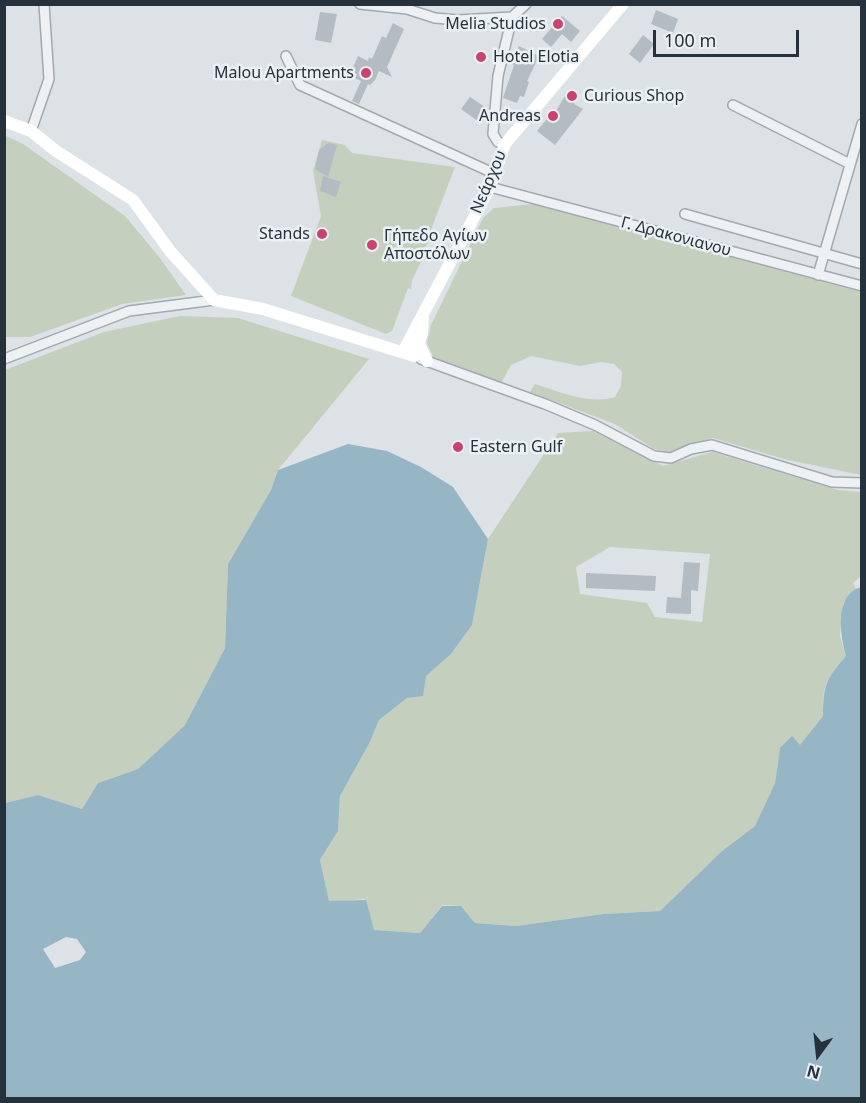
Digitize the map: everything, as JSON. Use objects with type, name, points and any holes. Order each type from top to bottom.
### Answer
[{"type":"street","points":[[31,131],[49,79],[44,4]]},
{"type":"street","points":[[360,4],[408,9],[420,14],[447,19],[512,17]]},
{"type":"street","points":[[505,144],[498,141],[493,134],[498,75],[512,17],[526,4]]},
{"type":"street","name":"Νεάρχου","points":[[411,348],[413,328],[423,319],[490,187],[505,144],[624,4]]},
{"type":"street","points":[[286,56],[300,85],[493,173]]},
{"type":"street","points":[[733,105],[850,164]]},
{"type":"street","points":[[4,121],[31,131],[56,152],[133,200],[170,251],[214,300]]},
{"type":"street","points":[[818,275],[861,124]]},
{"type":"street","name":"Γ. Δρακονιανου","points":[[490,187],[861,286]]},
{"type":"street","points":[[685,214],[861,264]]},
{"type":"street","points":[[4,359],[129,311],[214,300],[263,309],[388,348],[411,348],[427,361],[545,404],[595,425],[654,456],[671,458],[692,448],[712,445],[832,482],[861,483]]},
{"type":"green space","points":[[4,135],[23,144],[125,216],[160,258],[186,295],[122,304],[30,337],[5,337]]},
{"type":"green space","name":"Γήπεδο Αγίων Αποστόλων","points":[[322,140],[345,145],[352,153],[455,167],[427,240],[429,241],[420,257],[423,258],[412,280],[411,289],[408,288],[392,331],[386,334],[291,296],[321,216],[313,171]]},
{"type":"green space","points":[[533,204],[861,292],[861,475],[784,459],[713,438],[669,452],[654,449],[615,424],[530,392],[535,384],[585,399],[615,397],[621,386],[622,372],[614,364],[601,362],[580,366],[531,356],[511,365],[501,383],[434,359],[427,343],[431,325],[483,218],[494,208]]},
{"type":"green space","points":[[180,316],[238,318],[369,359],[278,470],[271,490],[228,564],[225,648],[185,725],[138,769],[98,783],[82,809],[38,795],[5,803],[5,370],[104,332]]},
{"type":"green space","points":[[593,431],[663,466],[712,452],[838,490],[861,492],[861,576],[853,583],[856,589],[843,603],[840,636],[846,656],[827,683],[823,697],[823,716],[800,746],[780,748],[775,783],[755,826],[722,851],[660,911],[603,914],[516,926],[475,923],[461,906],[442,905],[420,933],[374,930],[365,899],[329,902],[320,860],[338,831],[340,796],[370,742],[379,720],[407,698],[425,676],[451,654],[472,625],[488,539],[558,433]],"holes":[[[610,547],[710,554],[702,622],[655,617],[647,603],[580,594],[576,567]]]},
{"type":"water","points":[[348,444],[387,451],[421,467],[453,487],[488,539],[472,625],[451,654],[426,676],[423,696],[407,698],[379,720],[370,742],[340,796],[338,831],[320,860],[329,901],[366,900],[374,930],[420,933],[442,906],[461,906],[475,923],[516,926],[603,914],[660,911],[722,851],[755,826],[775,783],[780,748],[792,736],[800,745],[823,716],[827,683],[846,656],[841,627],[843,607],[852,591],[861,587],[861,1098],[5,1098],[5,803],[38,795],[82,809],[98,783],[138,769],[185,725],[225,648],[228,564],[271,490],[278,470]],"holes":[[[66,937],[77,939],[86,952],[80,960],[55,968],[43,949]]]},
{"type":"building","points":[[656,10],[678,19],[673,33],[651,24]]},
{"type":"building","points":[[320,12],[337,14],[331,43],[315,40]]},
{"type":"building","points":[[562,16],[580,31],[571,42],[562,34],[551,47],[542,39]]},
{"type":"building","points":[[393,23],[404,29],[387,67],[392,77],[379,71],[375,80],[370,85],[368,84],[359,104],[352,101],[361,81],[355,78],[357,74],[351,72],[358,56],[368,61],[369,57],[372,59],[382,36],[386,38]]},
{"type":"building","points":[[643,35],[654,44],[640,63],[629,54]]},
{"type":"building","points":[[519,46],[539,56],[527,81],[529,82],[524,97],[520,96],[517,103],[503,98],[514,65],[510,63]]},
{"type":"building","points":[[568,91],[578,97],[574,104],[583,109],[555,145],[537,131],[551,114],[553,116]]},
{"type":"building","points":[[470,97],[488,109],[479,122],[461,109]]},
{"type":"building","points":[[328,143],[337,145],[328,177],[315,169],[319,150]]},
{"type":"building","points":[[323,176],[341,182],[336,197],[320,191]]},
{"type":"building","points":[[684,562],[700,563],[698,591],[691,590],[691,614],[666,613],[667,597],[681,598]]},
{"type":"building","points":[[586,573],[656,576],[655,591],[586,588]]},
{"type":"place","name":"Melia Studios","points":[[558,24]]},
{"type":"place","name":"Hotel Elotia","points":[[481,57]]},
{"type":"place","name":"Malou Apartments","points":[[366,73]]},
{"type":"place","name":"Curious Shop","points":[[572,96]]},
{"type":"place","name":"Andreas","points":[[553,116]]},
{"type":"place","name":"Stands","points":[[322,234]]},
{"type":"place","name":"Γήπεδο Αγίων Αποστόλων","points":[[372,245]]},
{"type":"place","name":"Eastern Gulf","points":[[458,447]]}]
